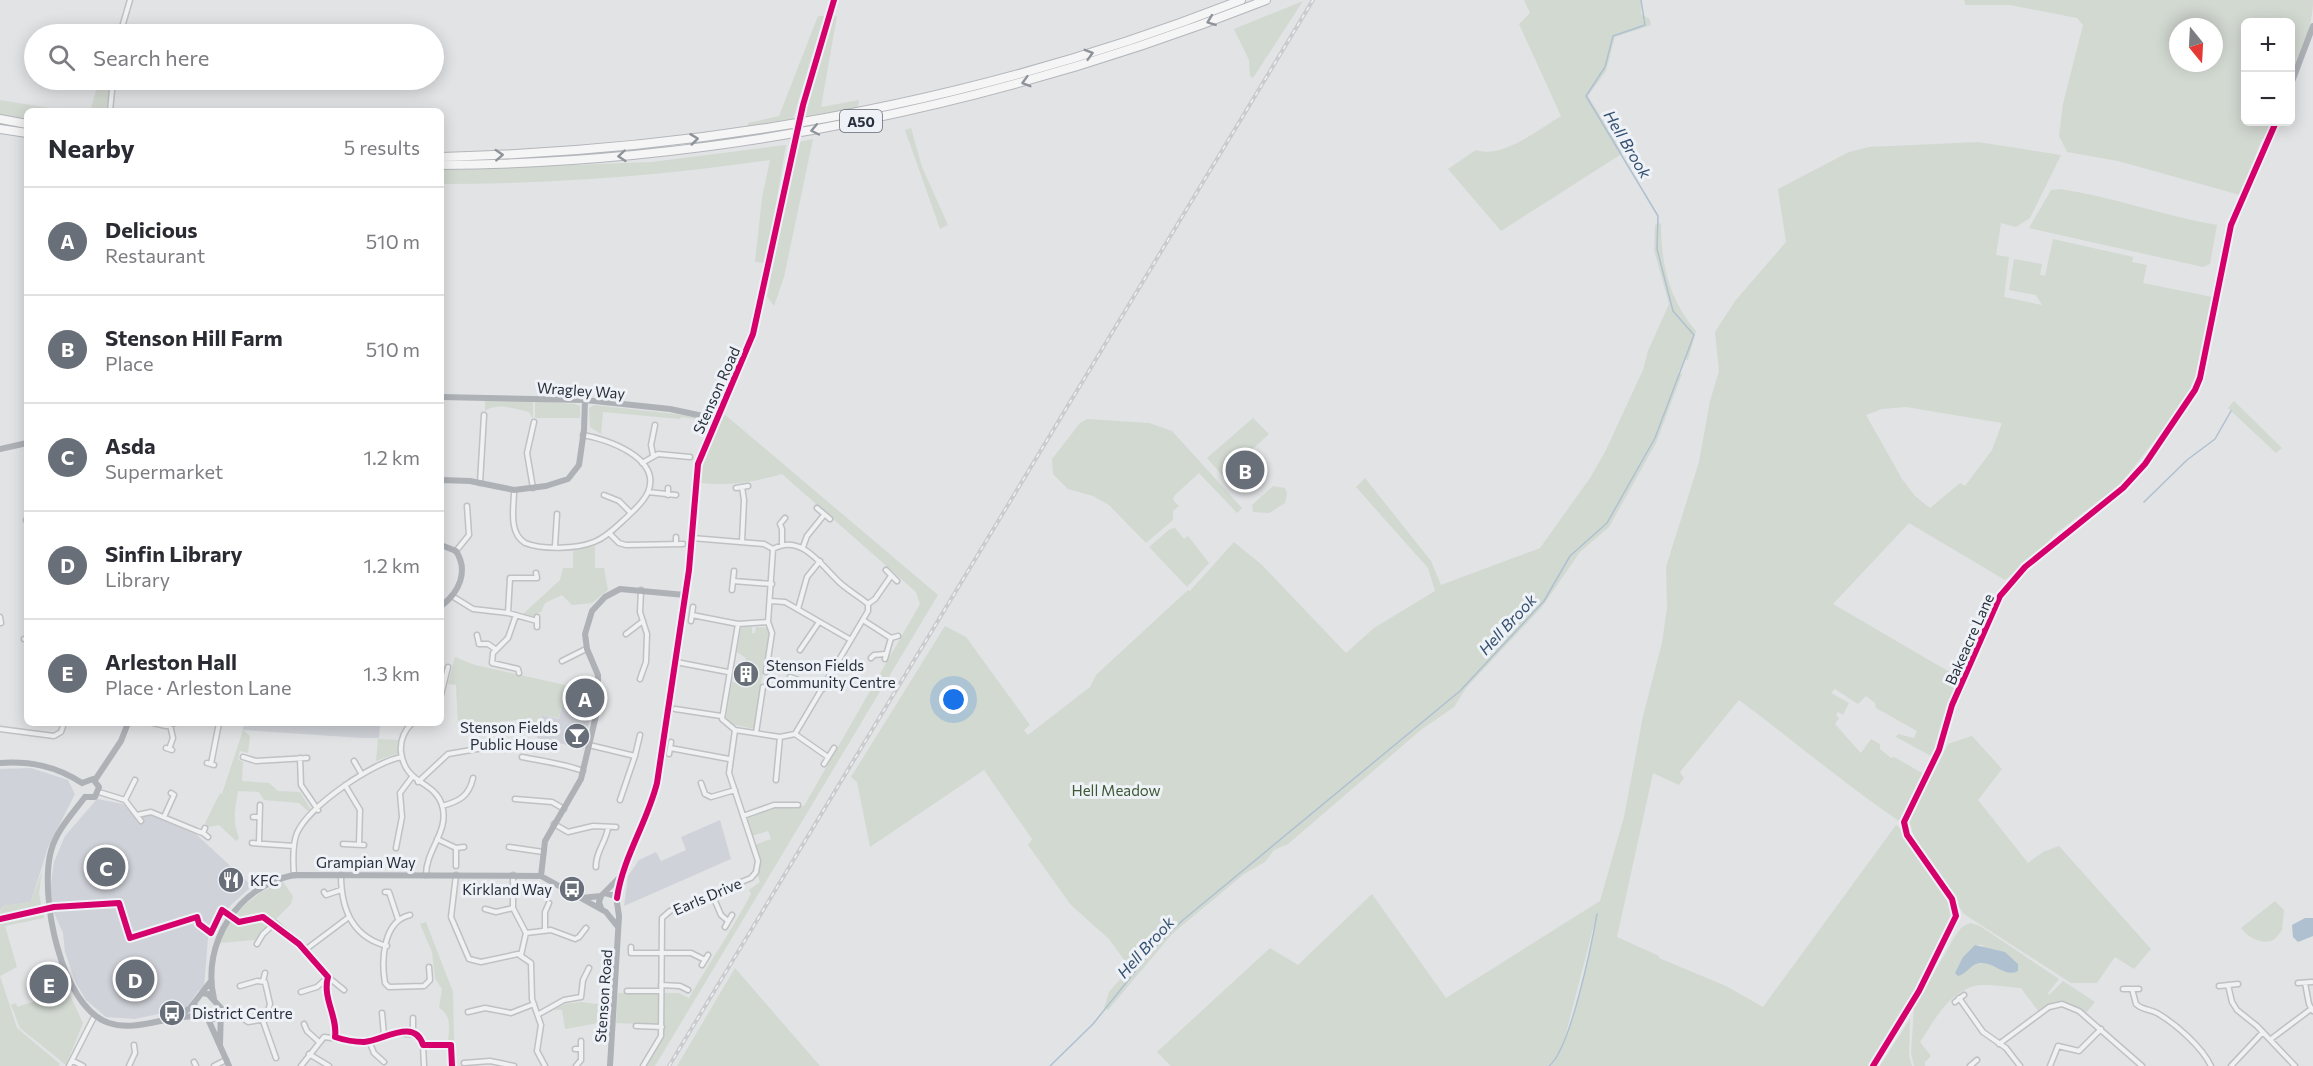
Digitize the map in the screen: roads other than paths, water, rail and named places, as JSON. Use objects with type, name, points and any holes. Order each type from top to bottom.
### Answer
[{"type":"highway","name":"A50","points":[[444,157],[638,146],[807,123],[1005,79],[1113,47],[1241,0]]},
{"type":"highway","name":"A50","points":[[444,165],[563,161],[807,132],[1003,88],[1060,72],[1198,26],[1266,0]]},
{"type":"highway","points":[[0,119],[24,123]]},
{"type":"highway","points":[[0,129],[24,133]]},
{"type":"street","points":[[123,24],[130,0]]},
{"type":"street","name":"Stenson Road","points":[[617,898],[620,876],[654,795],[685,595],[698,464],[753,334],[803,105],[834,0]]},
{"type":"street","points":[[2295,74],[2313,26]]},
{"type":"street","points":[[110,108],[113,90]]},
{"type":"street","name":"Bakeacre Lane","points":[[1873,1066],[1919,991],[1955,921],[1952,899],[1907,835],[1904,822],[1939,750],[1953,705],[1990,615],[2011,581],[2123,488],[2145,464],[2187,404],[2200,378],[2230,225],[2274,126]]},
{"type":"street","name":"Wragley Way","points":[[444,397],[585,400],[670,409],[717,419]]},
{"type":"street","points":[[444,480],[462,480],[514,490],[556,484],[574,475],[579,465],[585,400]]},
{"type":"street","points":[[480,483],[483,467],[480,449],[484,415]]},
{"type":"street","points":[[485,421],[491,422]]},
{"type":"street","points":[[533,488],[527,453],[536,431],[534,422]]},
{"type":"street","points":[[653,455],[651,445],[655,425]]},
{"type":"street","points":[[514,490],[514,525],[519,539],[533,546],[590,544],[609,533],[631,513],[648,492],[650,479],[642,463],[611,443],[583,435]]},
{"type":"street","points":[[0,449],[24,444]]},
{"type":"street","points":[[642,463],[653,455],[680,459],[690,457]]},
{"type":"street","points":[[736,488],[748,486]]},
{"type":"street","points":[[742,487],[744,500],[742,542]]},
{"type":"street","points":[[668,488],[668,495]]},
{"type":"street","points":[[648,492],[676,495]]},
{"type":"street","points":[[604,495],[631,513]]},
{"type":"street","points":[[456,551],[468,537],[464,513],[467,506]]},
{"type":"street","points":[[817,508],[830,519]]},
{"type":"street","points":[[555,546],[560,521],[557,514]]},
{"type":"street","points":[[803,547],[807,536],[824,514]]},
{"type":"street","points":[[782,545],[780,524],[785,518]]},
{"type":"street","points":[[609,533],[615,540],[626,545],[683,544]]},
{"type":"street","points":[[676,537],[676,544]]},
{"type":"street","points":[[692,538],[764,544],[773,549]]},
{"type":"street","points":[[773,549],[782,545],[803,547],[837,580],[868,604]]},
{"type":"street","points":[[444,546],[456,551],[462,563],[462,574],[453,596],[444,604]]},
{"type":"street","points":[[766,672],[772,633],[768,622],[773,549]]},
{"type":"street","points":[[798,609],[803,599],[807,577],[820,561]]},
{"type":"street","points":[[886,570],[897,580]]},
{"type":"street","points":[[732,590],[734,571]]},
{"type":"street","points":[[508,613],[510,578],[537,578],[536,573]]},
{"type":"street","points":[[868,604],[875,599],[891,576]]},
{"type":"street","points":[[733,581],[772,584]]},
{"type":"street","points":[[541,876],[545,841],[565,810],[583,771],[598,706],[599,683],[597,671],[587,649],[586,625],[597,603],[616,590],[641,589],[685,595]]},
{"type":"street","points":[[640,679],[646,662],[647,642],[639,608],[641,589]]},
{"type":"street","points":[[453,596],[473,609],[508,613],[537,622]]},
{"type":"street","points":[[771,600],[785,602],[851,640]]},
{"type":"street","points":[[795,734],[863,620],[868,611],[868,604]]},
{"type":"street","points":[[691,621],[693,608]]},
{"type":"street","points":[[516,615],[508,638],[495,649],[492,663],[518,669]]},
{"type":"street","points":[[692,615],[738,624],[768,622]]},
{"type":"street","points":[[0,617],[1,623]]},
{"type":"street","points":[[863,620],[891,638],[898,636]]},
{"type":"street","points":[[626,634],[643,621]]},
{"type":"street","points":[[800,650],[819,622]]},
{"type":"street","points":[[738,624],[721,716],[727,726],[735,730],[780,737],[795,734],[828,757]]},
{"type":"street","points":[[477,635],[479,644],[488,644],[495,649]]},
{"type":"street","points":[[871,658],[874,655],[885,656],[891,638]]},
{"type":"street","points":[[561,661],[587,649]]},
{"type":"street","points":[[673,662],[728,672]]},
{"type":"street","points":[[444,683],[448,667]]},
{"type":"street","points":[[790,677],[823,689]]},
{"type":"street","points":[[756,733],[763,687]]},
{"type":"street","points":[[685,711],[686,704]]},
{"type":"street","points":[[675,709],[721,716]]},
{"type":"street","points":[[0,729],[54,736],[61,732],[63,726]]},
{"type":"street","points":[[95,780],[121,741],[127,726]]},
{"type":"street","points":[[169,749],[173,738],[170,726]]},
{"type":"street","points":[[211,764],[218,726]]},
{"type":"street","points":[[409,726],[402,741],[402,757],[412,777],[436,794],[442,806],[444,822],[428,856],[426,875]]},
{"type":"street","name":"Earls Drive","points":[[643,1066],[660,1040],[662,1027],[663,916],[751,878],[758,869],[758,861],[729,773],[729,759],[735,730]]},
{"type":"street","points":[[620,800],[628,785],[640,735]]},
{"type":"street","points":[[771,774],[776,777],[780,737]]},
{"type":"street","points":[[669,754],[671,742]]},
{"type":"street","points":[[589,746],[635,756]]},
{"type":"street","points":[[418,782],[443,757],[483,748]]},
{"type":"street","points":[[670,748],[729,759]]},
{"type":"street","points":[[824,764],[834,748]]},
{"type":"street","points":[[243,757],[256,760],[307,758]]},
{"type":"street","points":[[294,875],[294,846],[299,830],[345,785],[361,773],[379,763],[402,757]]},
{"type":"street","points":[[300,758],[301,785],[318,810]]},
{"type":"street","points":[[522,758],[565,765],[583,771]]},
{"type":"street","points":[[354,761],[361,773]]},
{"type":"street","points":[[0,763],[41,765],[58,769],[82,783]]},
{"type":"street","points":[[396,848],[402,817],[400,793],[412,777]]},
{"type":"street","points":[[442,806],[464,797],[471,789],[473,778]]},
{"type":"street","points":[[88,779],[95,780],[99,792],[93,798],[85,797],[81,792],[82,783],[88,779]]},
{"type":"street","points":[[125,800],[135,780]]},
{"type":"street","points":[[700,783],[705,794],[711,797],[735,790]]},
{"type":"street","points":[[342,844],[362,845],[360,810],[345,785]]},
{"type":"street","points":[[99,792],[125,800],[141,821]]},
{"type":"street","points":[[164,817],[174,795],[171,794]]},
{"type":"street","points":[[85,797],[54,843],[46,883],[49,916],[68,976],[81,1003],[94,1017],[108,1023],[126,1026],[178,1017],[214,1020],[221,1013],[236,1012],[246,1022],[263,1021],[269,1016],[270,1004],[267,985],[262,981]]},
{"type":"street","points":[[464,797],[468,802]]},
{"type":"street","points":[[515,799],[530,804],[552,802],[565,810]]},
{"type":"street","points":[[259,843],[260,805]]},
{"type":"street","points":[[743,816],[774,806],[798,805]]},
{"type":"street","points":[[791,806],[791,811]]},
{"type":"street","points":[[137,815],[145,811],[204,831],[208,837]]},
{"type":"street","points":[[253,817],[259,817]]},
{"type":"street","points":[[554,824],[568,832],[593,826],[616,827]]},
{"type":"street","points":[[596,867],[595,858],[604,846],[608,828]]},
{"type":"street","points":[[437,839],[456,848],[464,847]]},
{"type":"street","points":[[252,843],[294,846]]},
{"type":"street","points":[[508,846],[543,852]]},
{"type":"street","points":[[456,848],[456,866]]},
{"type":"street","points":[[341,874],[341,890],[349,917],[363,936],[387,946]]},
{"type":"street","name":"Grampian Way","points":[[221,1013],[214,999],[211,980],[218,940],[235,908],[257,888],[274,880],[294,875],[341,874],[541,876],[604,911]]},
{"type":"street","points":[[456,874],[451,917],[469,959],[480,962],[510,955],[521,955],[529,960],[533,970],[534,1004],[541,1025],[537,1052],[541,1065]]},
{"type":"street","points":[[513,875],[513,908],[526,933],[521,955]]},
{"type":"street","name":"Stenson Road","points":[[603,895],[620,876]]},
{"type":"street","points":[[324,892],[326,895],[341,890]]},
{"type":"street","points":[[385,892],[389,892],[398,919]]},
{"type":"street","points":[[578,898],[611,893],[617,898],[617,906],[604,911]]},
{"type":"street","points":[[712,894],[721,915],[728,921]]},
{"type":"street","points":[[603,895],[599,904],[618,927]]},
{"type":"street","points":[[545,930],[545,917],[549,903]]},
{"type":"street","name":"Stenson Road","points":[[610,1066],[618,927],[617,906]]},
{"type":"street","points":[[485,909],[496,912],[513,908]]},
{"type":"street","points":[[383,992],[386,986],[384,972],[391,928],[398,919],[410,915]]},
{"type":"street","points":[[725,927],[732,915]]},
{"type":"street","points":[[305,950],[349,917]]},
{"type":"street","points":[[257,944],[263,934],[275,923],[305,950],[328,977],[344,990]]},
{"type":"street","points":[[526,933],[545,930],[558,931],[573,939],[584,937],[586,928]]},
{"type":"street","points":[[631,947],[631,953],[691,953],[705,960]]},
{"type":"street","points":[[702,965],[708,955]]},
{"type":"street","points":[[429,967],[430,982]]},
{"type":"street","points":[[539,1014],[564,1000],[581,998],[583,973],[589,968]]},
{"type":"street","points":[[262,981],[265,973]]},
{"type":"street","points":[[301,992],[317,987],[328,977]]},
{"type":"street","points":[[338,984],[342,979]]},
{"type":"street","name":"Grampian Way","points":[[178,1017],[194,1003],[196,997],[202,993],[211,980]]},
{"type":"street","points":[[240,986],[262,981]]},
{"type":"street","points":[[386,986],[420,987],[430,982]]},
{"type":"street","points":[[430,982],[435,985]]},
{"type":"street","points":[[2271,1039],[2312,1010],[2305,982]]},
{"type":"street","points":[[2298,983],[2312,982]]},
{"type":"street","points":[[2219,986],[2238,984]]},
{"type":"street","points":[[627,991],[680,986],[688,990]]},
{"type":"street","points":[[2228,986],[2232,1002],[2237,1010],[2271,1039],[2295,1066]]},
{"type":"street","points":[[2123,989],[2139,989]]},
{"type":"street","points":[[2132,989],[2136,1004],[2159,1014],[2176,1028],[2203,1053],[2211,1066]]},
{"type":"street","points":[[202,993],[214,999]]},
{"type":"street","points":[[1959,998],[1983,1032],[1999,1044],[2020,1066]]},
{"type":"street","points":[[194,1003],[206,1018],[227,1063],[214,1066]]},
{"type":"street","points":[[468,1012],[485,1008],[511,1013],[534,1004]]},
{"type":"street","points":[[1999,1044],[2040,1013],[2056,1005],[2070,1005],[2142,1066]]},
{"type":"street","points":[[220,1045],[221,1013]]},
{"type":"street","points":[[382,1013],[384,1035]]},
{"type":"street","points":[[69,1066],[94,1017]]},
{"type":"street","points":[[333,1017],[335,1037]]},
{"type":"street","points":[[413,1018],[413,1032]]},
{"type":"street","points":[[263,1021],[276,1058]]},
{"type":"street","points":[[303,1024],[318,1041]]},
{"type":"street","points":[[636,1026],[662,1027]]},
{"type":"street","points":[[2050,1066],[2058,1046],[2079,1051],[2101,1029]]},
{"type":"street","points":[[301,1066],[318,1041],[328,1036],[369,1041],[384,1035],[413,1032],[420,1037],[423,1045],[424,1066]]},
{"type":"street","points":[[2231,1066],[2263,1032]]},
{"type":"street","points":[[369,1041],[374,1053],[384,1062]]},
{"type":"street","points":[[576,1066],[581,1060],[581,1041]]},
{"type":"street","points":[[423,1045],[446,1044]]},
{"type":"street","points":[[129,1066],[135,1053],[134,1046]]},
{"type":"street","points":[[574,1048],[581,1048]]},
{"type":"street","points":[[309,1054],[329,1066]]},
{"type":"street","points":[[1970,1066],[1977,1060]]},
{"type":"street","points":[[73,1061],[83,1066]]},
{"type":"street","points":[[464,1063],[497,1061],[514,1066]]},
{"type":"water","points":[[2305,918],[2313,918],[2313,936],[2298,942],[2293,937],[2292,925]]},
{"type":"water","points":[[1975,945],[2005,952],[2018,964],[2018,971],[2009,973],[1991,965],[1978,963],[1958,976],[1955,973],[1963,957]]},
{"type":"waterway","name":"Hell Brook","points":[[1050,1066],[1093,1024],[1154,948],[1183,920],[1460,691],[1544,601],[1570,556],[1607,523],[1655,438],[1694,335],[1673,311],[1657,249],[1658,216],[1586,96],[1605,67],[1613,36],[1645,25],[1641,0]]},
{"type":"waterway","points":[[2144,502],[2187,460],[2215,439],[2231,411]]},
{"type":"waterway","points":[[1549,1066],[1565,1040],[1572,1019],[1597,914]]},
{"type":"railway","points":[[669,1066],[1313,0]]},
{"type":"place","name":"Stenson Hill Farm","points":[[1245,470]]},
{"type":"place","name":"Stenson Fields Community Centre","points":[[746,674]]},
{"type":"place","name":"Delicious","points":[[585,698]]},
{"type":"place","name":"Stenson Fields Public House","points":[[577,736]]},
{"type":"place","name":"Asda","points":[[106,867]]},
{"type":"place","name":"KFC","points":[[231,880]]},
{"type":"place","name":"Kirkland Way","points":[[572,889]]},
{"type":"place","name":"Sinfin Library","points":[[135,979]]},
{"type":"place","name":"Arleston Hall","points":[[49,984]]},
{"type":"place","name":"District Centre","points":[[172,1013]]},
{"type":"park label","name":"Hell Meadow","points":[[1116,790]]}]
